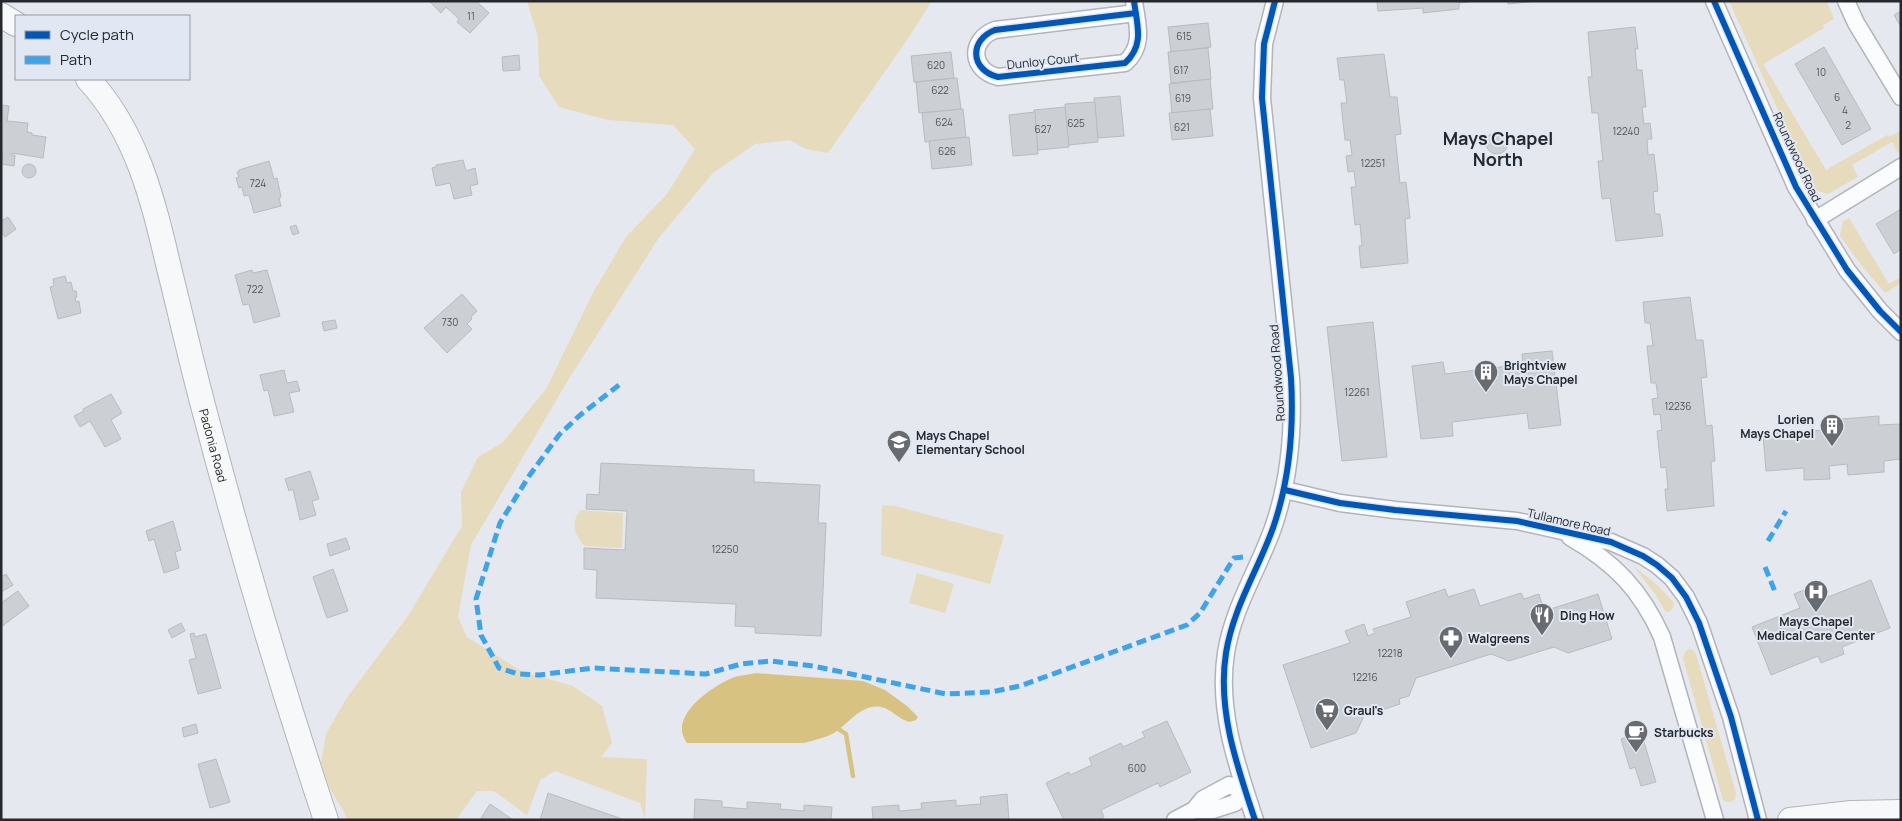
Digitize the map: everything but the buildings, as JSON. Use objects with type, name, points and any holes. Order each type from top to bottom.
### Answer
[{"type":"main road","points":[[1,15],[15,23]]},
{"type":"main road","name":"Padonia Road","points":[[89,80],[112,110],[129,137],[150,190],[202,403],[239,539],[296,731],[326,820]]},
{"type":"main road","points":[[1790,820],[1851,813],[1901,812]]},
{"type":"street","name":"Roundwood Road","points":[[1255,820],[1229,732],[1224,702],[1226,654],[1232,625],[1272,529],[1285,490],[1291,445],[1293,409],[1262,98],[1264,44],[1275,1]]},
{"type":"street","name":"Roundwood Road","points":[[1714,1],[1796,187],[1847,270],[1880,311],[1901,332]]},
{"type":"street","points":[[1846,1],[1856,22],[1901,97]]},
{"type":"street","name":"Dunloy Court","points":[[1135,7],[1138,39],[1132,56],[1125,63],[998,77],[988,74],[981,69],[977,61],[976,54],[983,37],[995,30],[1135,7]]},
{"type":"street","points":[[1815,220],[1901,168]]},
{"type":"street","name":"Tullamore Road","points":[[1285,490],[1340,503],[1517,521],[1611,542],[1643,556],[1672,578],[1686,597],[1699,623],[1731,717],[1758,820]]},
{"type":"street","name":"Tullamore Road","points":[[1560,531],[1584,545],[1624,578],[1652,614],[1662,638],[1714,820]]},
{"type":"street","points":[[1175,820],[1194,810],[1213,810],[1235,803],[1245,791]]},
{"type":"shaded area","points":[[527,1],[932,1],[828,153],[806,149],[790,140],[755,144],[713,173],[658,239],[570,377],[471,545],[458,617],[467,637],[523,672],[573,686],[602,706],[612,743],[601,757],[647,759],[645,820],[640,803],[555,771],[540,780],[527,815],[494,791],[477,791],[456,820],[347,820],[330,789],[321,763],[326,734],[346,699],[408,616],[462,526],[461,492],[478,457],[502,443],[546,389],[594,291],[626,237],[667,194],[695,149],[673,125],[608,120],[559,107],[539,76],[538,37]]},
{"type":"shaded area","points":[[1729,1],[1827,2],[1834,19],[1823,25],[1824,28],[1763,64],[1826,170],[1887,135],[1889,137],[1900,131],[1900,152],[1898,153],[1892,142],[1852,165],[1858,177],[1828,194],[1814,190]]},
{"type":"shaded area","points":[[1849,218],[1889,284],[1901,277],[1901,283],[1885,293],[1862,266],[1840,236],[1843,221]]},
{"type":"shaded area","points":[[882,505],[895,506],[1004,535],[990,584],[881,555]]},
{"type":"shaded area","points":[[581,510],[623,513],[622,548],[585,546],[578,537],[575,528],[575,519]]},
{"type":"shaded area","points":[[1634,567],[1674,603],[1670,611],[1666,612]]},
{"type":"shaded area","points":[[917,573],[954,584],[945,613],[909,603]]},
{"type":"shaded area","points":[[1689,649],[1693,650],[1696,654],[1736,793],[1735,799],[1731,802],[1723,800],[1683,659],[1685,652]]},
{"type":"shaded area","points":[[755,673],[863,681],[885,690],[907,706],[918,717],[916,720],[909,722],[885,708],[874,707],[861,711],[834,733],[804,743],[687,743],[682,733],[683,723],[687,713],[694,704],[723,682],[735,677]]},
{"type":"waterway","points":[[834,726],[846,734],[853,776]]},
{"type":"marked path","points":[[619,385],[579,416],[559,435],[529,476],[500,523],[476,599],[481,635],[499,668],[518,674],[539,675],[593,668],[706,674],[741,664],[771,661],[813,666],[946,694],[991,692],[1020,686],[1187,625],[1200,613],[1234,558],[1244,557]]},
{"type":"marked path","points":[[1768,541],[1786,511]]},
{"type":"marked path","points":[[1765,567],[1776,594]]},
{"type":"cycle path","points":[[1134,1],[1135,10],[1137,18],[1138,26],[1137,42],[1135,49],[1125,63],[998,77],[982,68],[978,62],[976,55],[977,47],[987,35],[995,30],[1136,13]]},
{"type":"cycle path","points":[[1255,820],[1230,738],[1224,696],[1224,674],[1229,636],[1246,589],[1273,528],[1279,510],[1290,454],[1291,378],[1262,98],[1264,44],[1275,1]]},
{"type":"cycle path","points":[[1714,1],[1796,187],[1847,270],[1880,311],[1901,332]]},
{"type":"cycle path","points":[[1285,490],[1340,503],[1517,521],[1611,542],[1643,556],[1657,565],[1672,578],[1686,597],[1699,623],[1731,717],[1758,820]]},
{"type":"place","name":"Brightview Mays Chapel","points":[[1486,393]]},
{"type":"place","name":"Lorien Mays Chapel","points":[[1832,447]]},
{"type":"place","name":"Mays Chapel Elementary School","points":[[899,463]]},
{"type":"place","name":"Mays Chapel Medical Care Center","points":[[1816,613]]},
{"type":"place","name":"Ding How","points":[[1542,636]]},
{"type":"place","name":"Walgreens","points":[[1451,659]]},
{"type":"place","name":"Graul's","points":[[1327,731]]},
{"type":"place","name":"Starbucks","points":[[1636,753]]},
{"type":"district","name":"Mays Chapel North","points":[[1498,148]]}]
